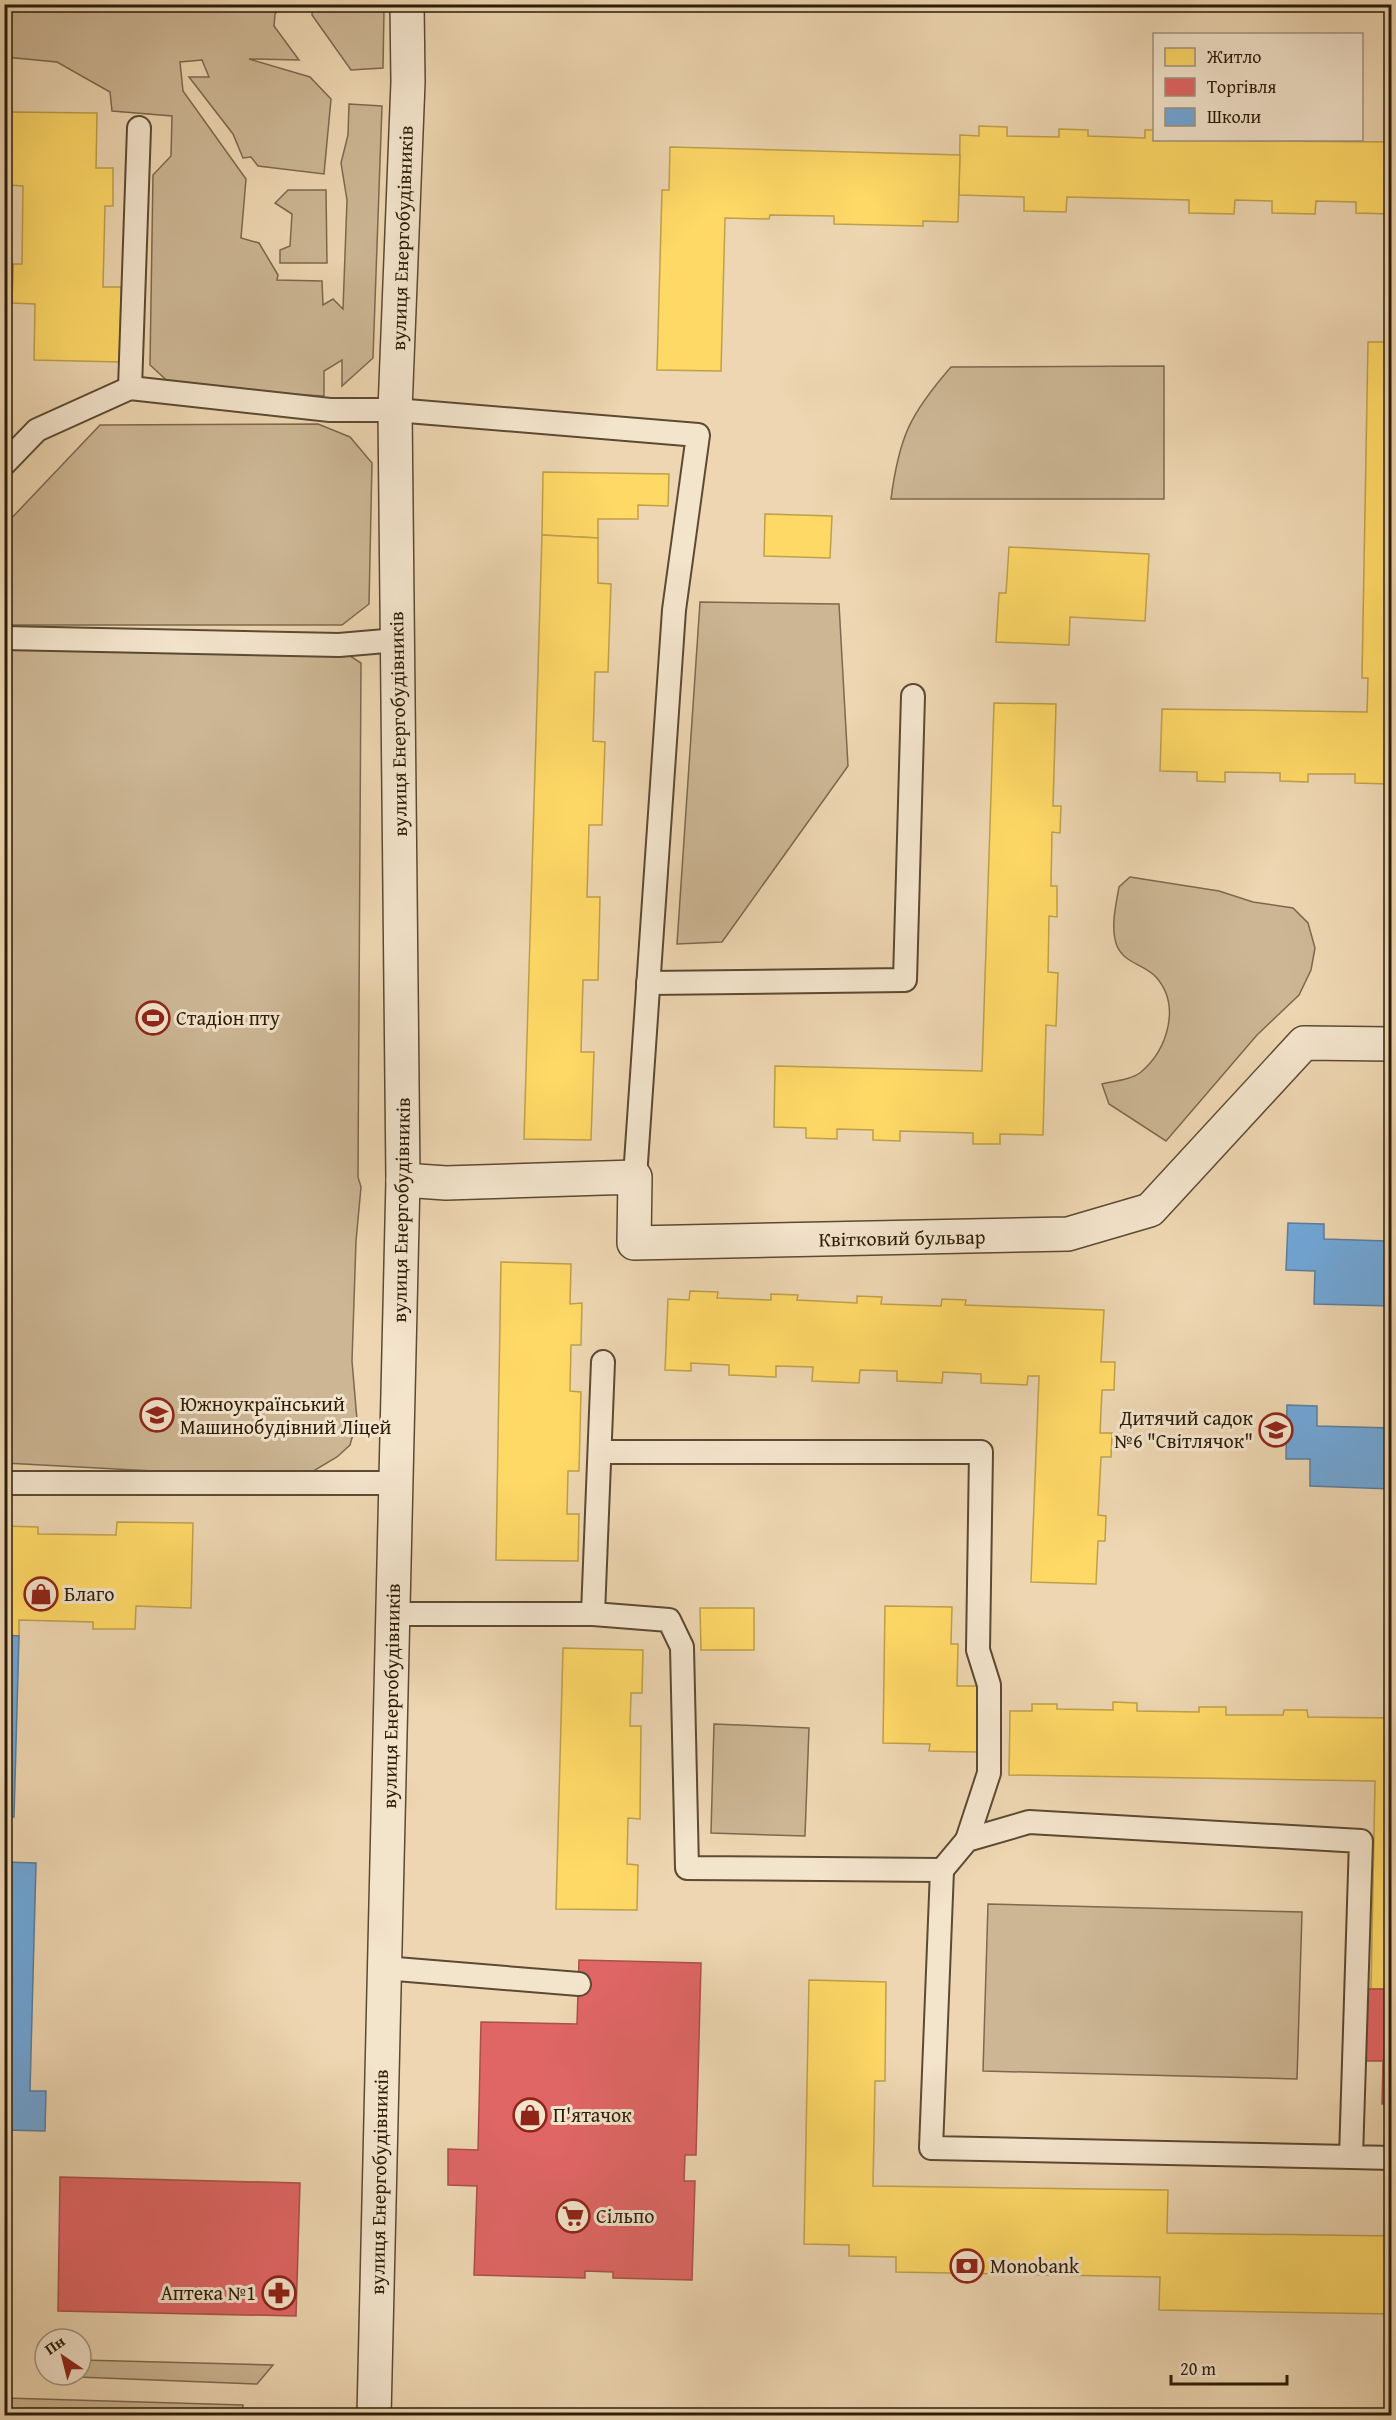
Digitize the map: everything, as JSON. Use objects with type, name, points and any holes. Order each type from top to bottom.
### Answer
[{"type":"street","name":"вулиця Енергобудівників","points":[[374,2415],[403,1180],[395,410],[408,82],[407,4]]},
{"type":"street","name":"Квітковий бульвар","points":[[635,1177],[634,1243],[1068,1234],[1150,1210],[1304,1043],[1392,1044]]},
{"type":"street","points":[[403,1180],[446,1183],[635,1177]]},
{"type":"lane","points":[[130,388],[139,128]]},
{"type":"lane","points":[[4,464],[37,430],[130,388],[330,410],[395,410],[698,435],[674,610],[635,1177]]},
{"type":"lane","points":[[4,638],[339,645],[396,640]]},
{"type":"lane","points":[[648,982],[905,980],[913,696]]},
{"type":"lane","points":[[593,1614],[603,1362]]},
{"type":"lane","points":[[600,1452],[981,1452],[978,1650],[989,1685],[989,1773],[967,1840],[942,1870],[931,2148],[1392,2158]]},
{"type":"lane","points":[[4,1483],[396,1483]]},
{"type":"lane","points":[[393,1614],[593,1614],[669,1620],[682,1647],[687,1868],[942,1870]]},
{"type":"lane","points":[[967,1840],[1029,1822],[1361,1841],[1351,2157]]},
{"type":"lane","points":[[384,1968],[579,1984]]},
{"type":"shaded area","points":[[4,5],[282,5],[275,14],[274,26],[299,60],[249,59],[310,77],[331,99],[324,174],[258,166],[251,157],[243,158],[233,134],[189,77],[209,77],[202,60],[180,62],[183,91],[246,179],[241,238],[259,243],[278,275],[277,280],[322,281],[323,305],[333,299],[343,309],[347,200],[341,163],[348,135],[349,104],[382,106],[373,358],[342,386],[342,360],[324,371],[324,396],[175,388],[150,365],[153,175],[171,156],[172,116],[112,111],[110,92],[57,62],[5,57]]},
{"type":"shaded area","points":[[313,5],[378,5],[384,11],[383,68],[351,70],[312,15]]},
{"type":"shaded area","points":[[288,190],[326,190],[327,263],[280,263],[280,250],[290,246],[292,214],[275,203]]},
{"type":"shaded area","points":[[1164,366],[1164,499],[891,499],[898,459],[909,427],[925,399],[951,367]]},
{"type":"shaded area","points":[[318,424],[350,437],[372,463],[369,604],[342,625],[5,625],[5,525],[100,425]]},
{"type":"shaded area","points":[[700,602],[839,604],[848,766],[722,942],[677,944]]},
{"type":"shaded area","name":"Стадіон пту","points":[[4,645],[347,654],[361,663],[358,1177],[361,1187],[356,1241],[352,1361],[357,1420],[350,1445],[337,1457],[300,1479],[5,1463]]},
{"type":"shaded area","points":[[1130,877],[1219,891],[1253,902],[1293,908],[1308,923],[1315,948],[1311,970],[1299,995],[1257,1035],[1166,1141],[1109,1104],[1102,1084],[1128,1079],[1141,1072],[1158,1051],[1168,1026],[1168,1000],[1164,988],[1156,977],[1120,952],[1115,939],[1114,916],[1119,887]]},
{"type":"shaded area","points":[[714,1724],[809,1728],[805,1836],[711,1833]]},
{"type":"shaded area","points":[[988,1904],[1302,1912],[1297,2079],[983,2071]]},
{"type":"shaded area","points":[[93,2360],[273,2365],[257,2384],[93,2378]]},
{"type":"shaded area","points":[[5,2398],[243,2405],[242,2415],[5,2415]]},
{"type":"building: Житло","points":[[11,112],[97,113],[96,168],[113,168],[113,206],[105,206],[103,287],[121,287],[120,362],[34,360],[35,304],[12,303],[13,264],[22,264],[23,186],[9,185]]},
{"type":"building: Житло","points":[[979,126],[1007,127],[1007,136],[1059,137],[1059,129],[1088,130],[1088,136],[1145,138],[1145,130],[1153,130],[1153,141],[1392,142],[1392,214],[1356,213],[1356,202],[1316,201],[1315,214],[1272,213],[1272,201],[1235,200],[1234,214],[1189,213],[1189,200],[1067,197],[1066,212],[1024,211],[1024,197],[959,195],[960,135],[979,136]]},
{"type":"building: Житло","points":[[670,147],[960,155],[958,222],[923,221],[923,226],[834,224],[834,216],[770,215],[769,219],[725,218],[721,371],[657,370],[662,190],[669,190]]},
{"type":"building: Житло","points":[[4,264],[13,264],[12,303],[4,303]]},
{"type":"building: Житло","points":[[1368,342],[1392,342],[1392,775],[1388,775],[1388,784],[1355,783],[1355,774],[1308,774],[1308,782],[1280,781],[1280,773],[1225,772],[1225,782],[1197,781],[1197,772],[1160,771],[1162,709],[1367,712],[1368,678],[1362,678]]},
{"type":"building: Житло","points":[[543,472],[669,474],[668,506],[638,505],[638,519],[598,519],[598,538],[542,535]]},
{"type":"building: Житло","points":[[765,514],[832,516],[830,558],[764,556]]},
{"type":"building: Житло","points":[[542,535],[598,538],[598,583],[611,584],[608,672],[595,672],[593,741],[605,742],[602,825],[589,825],[587,897],[600,897],[598,980],[583,980],[581,1052],[594,1052],[591,1140],[524,1139]]},
{"type":"building: Житло","points":[[1009,547],[1149,554],[1145,621],[1070,617],[1069,645],[996,642],[999,593],[1006,593]]},
{"type":"building: Житло","points":[[994,703],[1056,704],[1053,806],[1061,806],[1060,833],[1052,832],[1051,886],[1057,886],[1057,917],[1049,916],[1048,972],[1058,973],[1056,1026],[1046,1025],[1043,1135],[1000,1134],[1000,1144],[973,1144],[973,1133],[900,1131],[900,1141],[873,1140],[873,1130],[837,1129],[837,1139],[806,1138],[806,1128],[774,1127],[775,1066],[982,1071]]},
{"type":"building: Житло","points":[[501,1262],[571,1264],[570,1304],[582,1303],[581,1345],[571,1345],[570,1391],[581,1392],[579,1471],[568,1471],[567,1514],[579,1514],[578,1561],[496,1560]]},
{"type":"building: Житло","points":[[690,1291],[718,1292],[717,1298],[771,1300],[771,1294],[798,1295],[797,1300],[857,1303],[857,1296],[882,1297],[881,1304],[941,1306],[942,1299],[966,1300],[965,1305],[1104,1310],[1101,1362],[1115,1362],[1114,1390],[1102,1390],[1100,1433],[1112,1433],[1111,1457],[1101,1457],[1098,1515],[1106,1516],[1105,1541],[1098,1541],[1096,1584],[1031,1582],[1039,1376],[1028,1376],[1027,1385],[981,1383],[981,1374],[943,1372],[942,1383],[897,1381],[897,1371],[860,1370],[859,1383],[812,1381],[813,1367],[776,1366],[776,1377],[729,1375],[729,1365],[691,1363],[691,1371],[665,1370],[668,1299],[689,1300]]},
{"type":"building: Житло","points":[[117,1522],[193,1523],[191,1608],[136,1606],[135,1629],[93,1629],[93,1622],[19,1620],[19,1636],[4,1635],[4,1526],[38,1527],[38,1534],[116,1535]]},
{"type":"building: Житло","points":[[885,1606],[952,1607],[951,1644],[958,1644],[957,1686],[978,1686],[977,1752],[929,1751],[930,1744],[883,1743]]},
{"type":"building: Житло","points":[[700,1608],[754,1608],[754,1650],[701,1650]]},
{"type":"building: Житло","points":[[563,1648],[643,1650],[642,1693],[631,1693],[630,1726],[641,1726],[640,1819],[628,1818],[627,1864],[638,1865],[637,1910],[556,1909]]},
{"type":"building: Житло","points":[[1113,1702],[1137,1703],[1137,1711],[1199,1712],[1199,1707],[1226,1707],[1226,1715],[1283,1715],[1284,1710],[1307,1710],[1308,1717],[1392,1718],[1392,1989],[1371,1989],[1375,1781],[1009,1775],[1010,1711],[1032,1711],[1032,1704],[1057,1704],[1057,1709],[1113,1710]]},
{"type":"building: Житло","points":[[809,1980],[886,1982],[885,2081],[875,2081],[873,2186],[1168,2190],[1167,2233],[1392,2236],[1392,2314],[1159,2310],[1160,2277],[896,2272],[896,2257],[849,2256],[849,2245],[804,2244]]},
{"type":"building: Торгівля","points":[[579,1960],[701,1963],[696,2155],[685,2155],[684,2181],[695,2181],[692,2280],[613,2278],[613,2272],[585,2271],[585,2278],[474,2275],[477,2186],[448,2185],[448,2149],[478,2150],[481,2022],[577,2024]]},
{"type":"building: Торгівля","points":[[1360,1989],[1392,1989],[1392,2104],[1382,2104],[1383,2061],[1358,2061]]},
{"type":"building: Торгівля","points":[[60,2177],[300,2183],[296,2316],[58,2311]]},
{"type":"building: Школи","points":[[1390,1155],[1392,1306],[1314,1304],[1315,1271],[1286,1270],[1288,1223],[1324,1224],[1324,1239],[1388,1241]]},
{"type":"building: Школи","points":[[1287,1405],[1317,1406],[1317,1426],[1392,1428],[1392,1489],[1310,1486],[1310,1459],[1286,1459]]},
{"type":"building: Школи","points":[[4,1635],[19,1636],[14,1817],[4,1817]]},
{"type":"building: Школи","points":[[4,1862],[36,1863],[30,2091],[46,2091],[45,2131],[4,2130]]},
{"type":"place","name":"Стадіон пту","points":[[153,1018]]},
{"type":"place","name":"Южноукраїнський Машинобудівний Ліцей","points":[[157,1415]]},
{"type":"place","name":"Дитячий садок №6 \"Світлячок\"","points":[[1276,1430]]},
{"type":"place","name":"Благо","points":[[41,1594]]},
{"type":"place","name":"П'ятачок","points":[[530,2115]]},
{"type":"place","name":"Сільпо","points":[[573,2216]]},
{"type":"place","name":"Monobank","points":[[967,2266]]},
{"type":"place","name":"Аптека №1","points":[[279,2293]]}]
